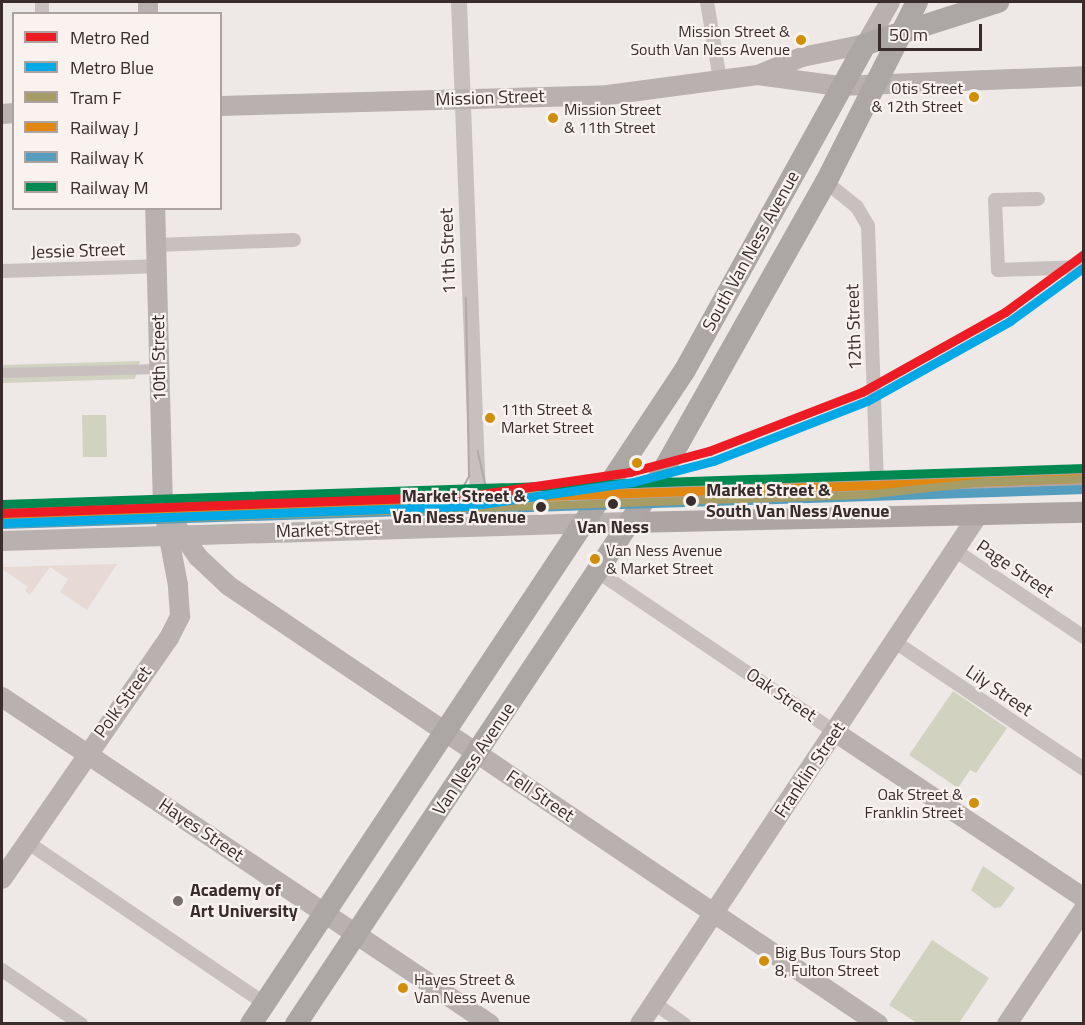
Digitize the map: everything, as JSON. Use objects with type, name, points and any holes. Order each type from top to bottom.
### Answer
[{"type":"highway","name":"South Van Ness Avenue","points":[[649,493],[826,182],[877,84],[899,33],[917,2]]},
{"type":"highway","name":"Mission Street","points":[[866,44],[986,3]]},
{"type":"highway","name":"South Van Ness Avenue","points":[[602,495],[685,370],[839,86],[866,44]]},
{"type":"highway","name":"Van Ness Avenue","points":[[296,1023],[478,754],[649,493]]},
{"type":"highway","name":"Van Ness Avenue","points":[[251,1023],[446,733],[602,495]]},
{"type":"main road","name":"South Van Ness Avenue","points":[[866,44],[890,2]]},
{"type":"main road","name":"Mission Street","points":[[222,106],[608,95],[758,75],[802,57],[866,44]]},
{"type":"main road","name":"Mission Street","points":[[758,75],[839,86],[1083,76]]},
{"type":"main road","name":"10th Street","points":[[155,210],[162,507]]},
{"type":"main road","name":"Market Street","points":[[2,513],[649,493],[878,489],[1083,480]]},
{"type":"main road","points":[[978,515],[995,500],[1007,495],[1083,492]]},
{"type":"main road","name":"Polk Street","points":[[2,879],[87,753],[169,638],[180,616],[174,534],[162,507]]},
{"type":"main road","name":"Market Street","points":[[2,541],[584,523],[1083,512]]},
{"type":"main road","name":"Franklin Street","points":[[640,1023],[978,515]]},
{"type":"main road","name":"Fell Street","points":[[174,534],[211,572],[229,586],[878,1023]]},
{"type":"main road","name":"Hayes Street","points":[[2,697],[490,1023]]},
{"type":"main road","name":"Oak Street","points":[[835,732],[1083,898]]},
{"type":"main road","points":[[1007,1023],[1083,909]]},
{"type":"street","name":"11th Street","points":[[459,2],[478,498]]},
{"type":"street","points":[[707,2],[720,80]]},
{"type":"street","name":"12th Street","points":[[826,182],[857,207],[868,226],[878,489]]},
{"type":"street","points":[[1038,199],[994,200],[998,270],[1083,267]]},
{"type":"street","points":[[156,245],[294,240]]},
{"type":"street","name":"Jessie Street","points":[[2,271],[156,266]]},
{"type":"street","points":[[2,373],[159,369]]},
{"type":"street","name":"Page Street","points":[[956,551],[1083,637]]},
{"type":"street","name":"Oak Street","points":[[598,572],[835,732]]},
{"type":"street","name":"Lily Street","points":[[895,642],[1083,769]]},
{"type":"street","points":[[27,842],[265,1004]]},
{"type":"street","points":[[2,970],[81,1023]]},
{"type":"street","points":[[654,1003],[684,1023]]},
{"type":"green space","points":[[140,361],[135,379],[2,383],[2,365]]},
{"type":"green space","points":[[82,415],[106,415],[107,457],[83,457]]},
{"type":"green space","points":[[953,691],[1007,728],[976,773],[970,770],[958,788],[909,755]]},
{"type":"green space","points":[[983,866],[1015,888],[1001,907],[994,908],[971,890]]},
{"type":"green space","points":[[932,940],[989,978],[959,1023],[917,1023],[889,1005]]},
{"type":"shaded area","points":[[117,564],[87,610],[60,592],[68,579],[50,567],[30,595],[25,591],[28,587],[2,569],[2,567]]},
{"type":"tram line","points":[[415,517],[451,508],[469,477],[466,298]]},
{"type":"tram line","points":[[478,451],[487,490],[503,502],[530,505]]},
{"type":"tram line","name":"F","points":[[2,524],[864,495],[985,482],[1084,479]]},
{"type":"metro line","name":"Red","points":[[2,513],[468,496],[630,472],[709,451],[862,392],[1005,312],[1084,254]]},
{"type":"metro line","name":"Blue","points":[[2,523],[468,506],[633,482],[713,461],[867,401],[1010,321],[1084,267]]},
{"type":"rail line","name":"M","points":[[2,504],[1084,468]]},
{"type":"rail line","name":"J","points":[[2,514],[1084,478]]},
{"type":"rail line","name":"K","points":[[2,524],[1084,489]]},
{"type":"place","name":"Mission Street & South Van Ness Avenue","points":[[801,40]]},
{"type":"place","name":"Otis Street & 12th Street","points":[[974,97]]},
{"type":"place","name":"Mission Street & 11th Street","points":[[553,118]]},
{"type":"place","name":"11th Street & Market Street","points":[[490,418]]},
{"type":"place","name":"Market Street & South Van Ness Avenue","points":[[691,501]]},
{"type":"place","name":"Van Ness","points":[[613,504]]},
{"type":"place","name":"Market Street & Van Ness Avenue","points":[[541,507]]},
{"type":"place","name":"Van Ness Avenue & Market Street","points":[[595,559]]},
{"type":"place","name":"Oak Street & Franklin Street","points":[[974,803]]},
{"type":"place","name":"Academy of Art University","points":[[178,901]]},
{"type":"place","name":"Big Bus Tours Stop 8, Fulton Street","points":[[764,961]]},
{"type":"place","name":"Hayes Street & Van Ness Avenue","points":[[403,988]]}]
